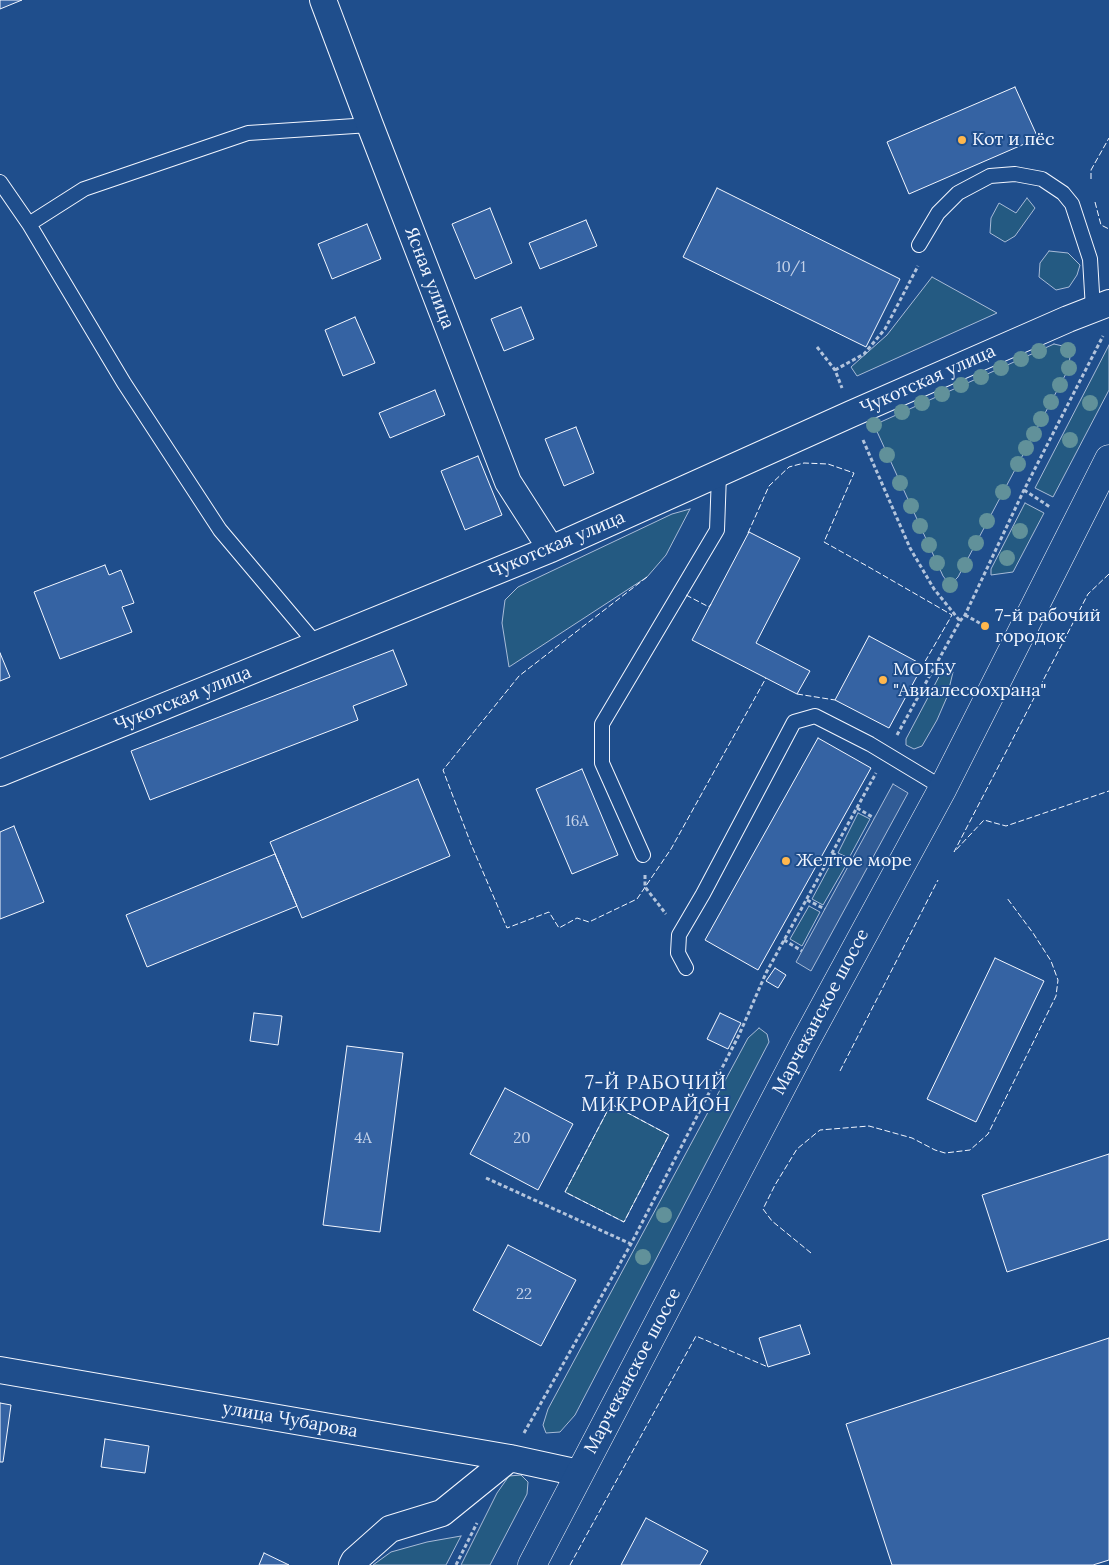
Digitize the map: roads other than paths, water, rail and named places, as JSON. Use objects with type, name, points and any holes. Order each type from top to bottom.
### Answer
[{"type":"street","name":"Ясная улица","points":[[324,0],[370,125],[508,482],[551,549]]},
{"type":"street","name":"Чукотская улица","points":[[0,773],[551,549],[851,414],[1101,306]]},
{"type":"street","name":"Марчеканское шоссе","points":[[532,1565],[804,1044],[943,788],[1109,459]]},
{"type":"street","name":"улица Чубарова","points":[[0,1370],[510,1458],[579,1473]]},
{"type":"street","points":[[352,1565],[354,1561],[390,1529],[442,1512],[510,1458]]},
{"type":"lane","points":[[29,224],[84,189],[248,133],[370,125]]},
{"type":"lane","points":[[919,245],[938,213],[958,193],[990,176],[1015,174],[1042,179],[1063,193],[1072,204],[1090,259],[1101,306]]},
{"type":"lane","points":[[0,182],[29,224],[124,382],[220,530],[317,645]]},
{"type":"lane","points":[[643,855],[602,763],[602,724],[717,530],[719,474]]},
{"type":"lane","points":[[686,968],[678,953],[680,932],[703,894],[794,722],[815,716],[870,744],[943,788]]},
{"type":"place","name":"Кот и пёс","points":[[962,140]]},
{"type":"place","name":"7-й рабочий городок","points":[[985,626]]},
{"type":"place","name":"МОГБУ \"Авиалесоохрана\"","points":[[883,680]]},
{"type":"place","name":"Желтое море","points":[[786,861]]},
{"type":"district","name":"7-Й РАБОЧИЙ МИКРОРАЙОН","points":[[656,1095]]}]
